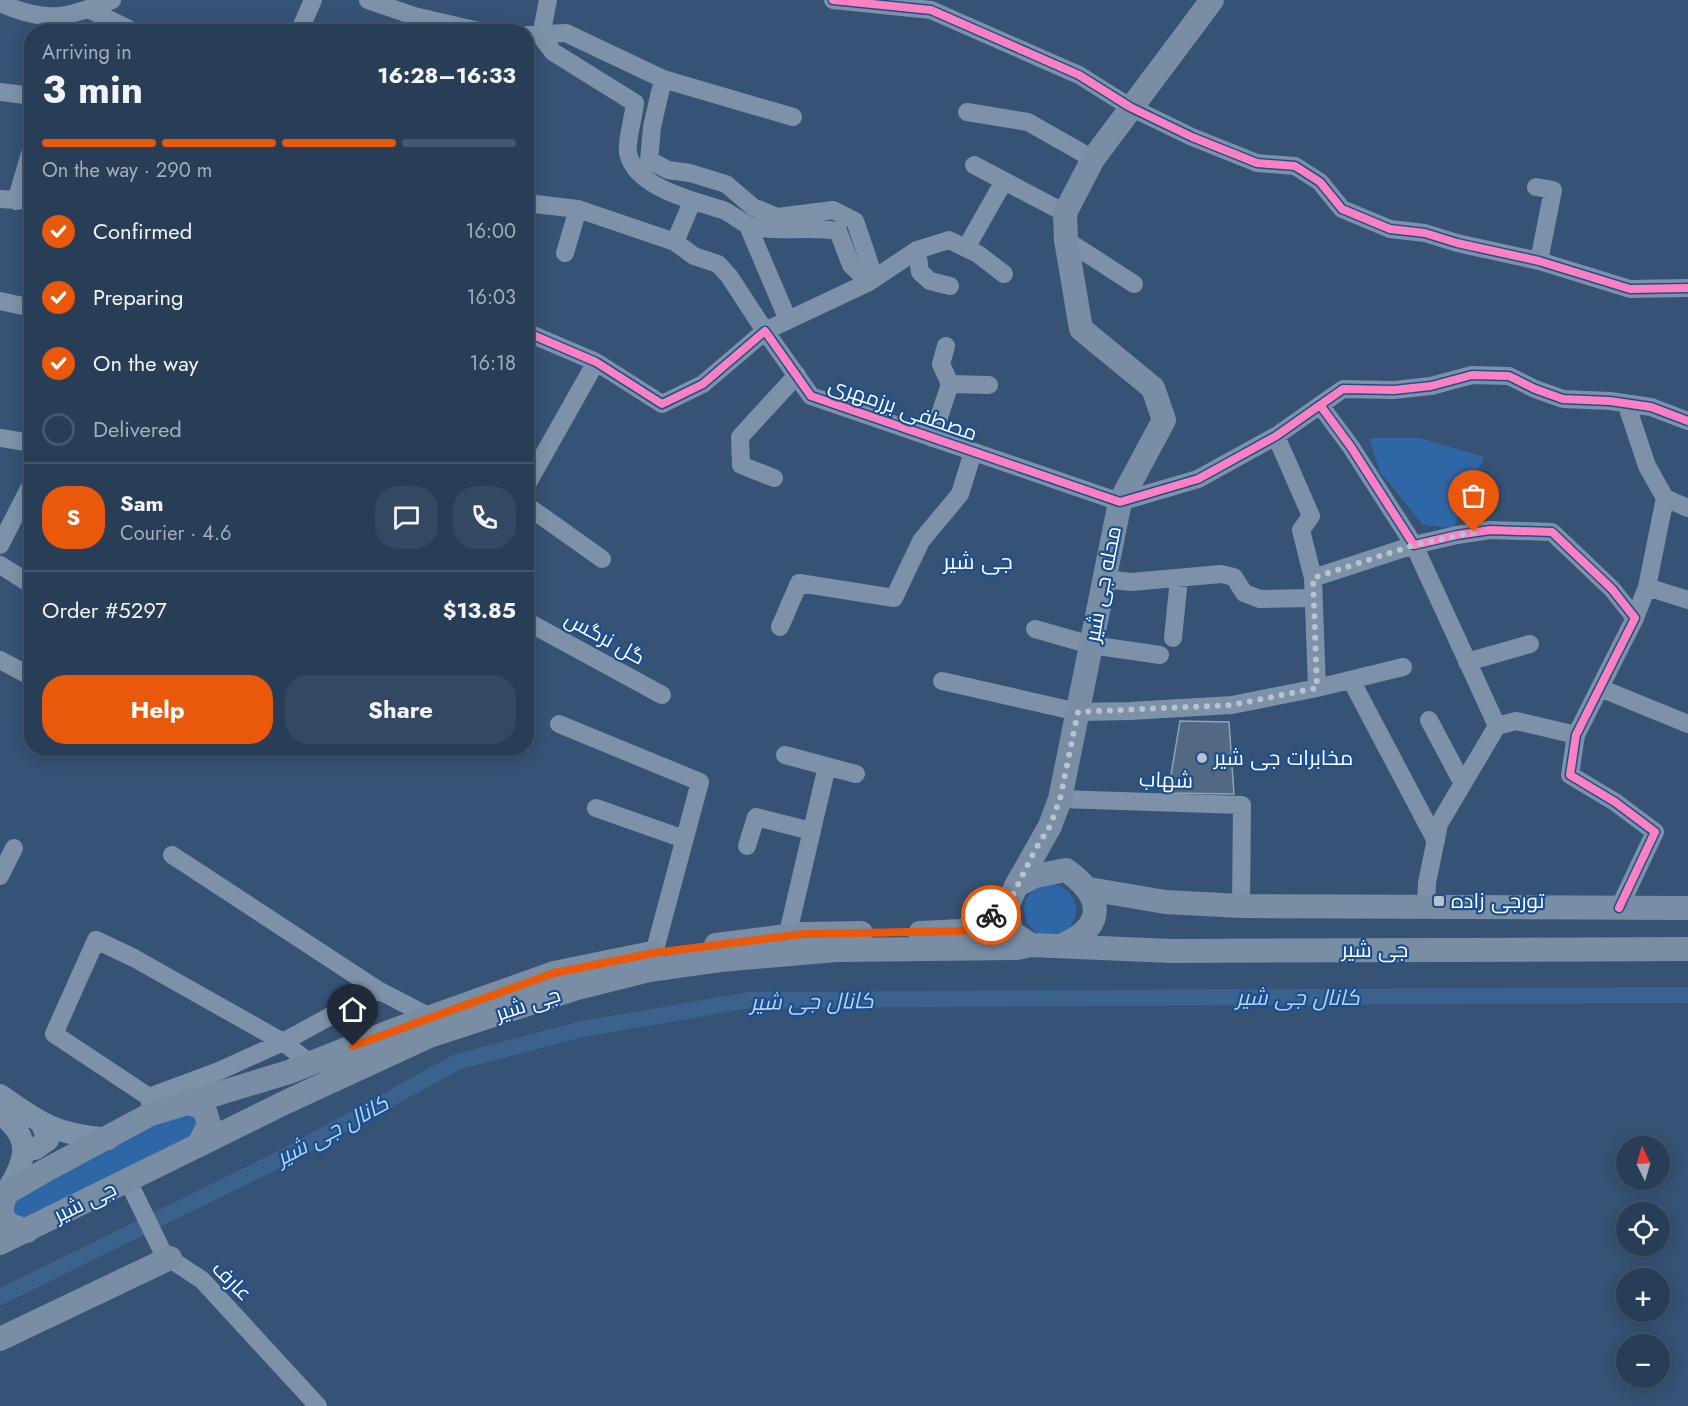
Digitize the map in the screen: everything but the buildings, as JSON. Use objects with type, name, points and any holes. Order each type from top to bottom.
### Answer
[{"type":"main road","name":"محله جی شیر","points":[[1011,896],[1050,826],[1060,799],[1120,502],[1164,420],[1153,388],[1081,328],[1071,256],[1066,240],[1065,213],[1093,159],[1212,0]]},
{"type":"main road","points":[[1050,826],[1058,858],[1066,870],[1089,889],[1097,908],[1093,922],[1073,941],[1063,945],[1031,945],[1011,932],[1011,896],[1035,876],[1066,870]]},
{"type":"main road","name":"جی شیر","points":[[1089,889],[1165,902],[1241,906],[1688,908]]},
{"type":"main road","name":"جی شیر","points":[[3,1196],[46,1170],[108,1139],[150,1106],[186,1102],[310,1064],[429,1017],[554,973],[654,953],[787,937],[962,931],[1011,896]]},
{"type":"main road","name":"جی شیر","points":[[0,1243],[429,1036],[577,988],[649,970],[837,950],[1017,948],[1031,945]]},
{"type":"main road","name":"جی شیر","points":[[1063,945],[1171,951],[1688,949]]},
{"type":"main road","points":[[186,1102],[204,1108],[209,1124],[199,1145]]},
{"type":"main road","points":[[3,1196],[1,1212],[7,1224],[27,1231]]},
{"type":"main road","points":[[0,1340],[167,1257]]},
{"type":"street","points":[[0,3],[28,15],[48,18],[112,0]]},
{"type":"street","points":[[302,24],[313,0]]},
{"type":"street","points":[[368,0],[414,16],[447,24]]},
{"type":"street","points":[[534,34],[548,0]]},
{"type":"street","points":[[833,0],[931,10],[1079,75],[1130,107],[1257,163],[1295,166],[1320,182],[1342,209],[1390,229],[1425,232],[1456,243],[1539,261],[1630,289],[1688,288]]},
{"type":"street","points":[[88,5],[121,24]]},
{"type":"street","points":[[534,36],[566,33],[663,79],[793,117]]},
{"type":"street","points":[[534,37],[553,52],[635,103],[628,153],[644,179],[692,202],[725,211],[748,226],[773,229],[815,227],[838,231],[851,265],[869,282]]},
{"type":"street","points":[[663,79],[652,127],[649,160],[668,170],[690,172],[726,184],[753,207],[777,217],[833,210],[855,221],[870,265],[869,282]]},
{"type":"street","points":[[0,92],[24,95]]},
{"type":"street","points":[[967,112],[1028,122],[1093,159]]},
{"type":"street","points":[[974,165],[1065,213]]},
{"type":"street","points":[[16,200],[24,174]]},
{"type":"street","points":[[966,248],[1004,181]]},
{"type":"street","points":[[1536,187],[1553,190],[1539,261]]},
{"type":"street","points":[[675,242],[692,202]]},
{"type":"street","name":"مصطفی برزمهری","points":[[534,204],[578,209],[675,242],[694,256],[718,264],[811,396],[1120,502]]},
{"type":"street","points":[[565,253],[578,209]]},
{"type":"street","points":[[748,226],[788,320]]},
{"type":"street","points":[[534,340],[596,362],[662,404],[703,384],[765,331],[869,282],[917,250],[949,240],[966,248],[1004,274]]},
{"type":"street","points":[[1066,240],[1134,284]]},
{"type":"street","points":[[917,250],[920,272],[930,281],[951,286]]},
{"type":"street","points":[[0,301],[24,306]]},
{"type":"street","points":[[932,438],[950,384],[940,364],[946,346]]},
{"type":"street","points":[[534,472],[596,362]]},
{"type":"street","points":[[774,478],[741,465],[740,437],[797,375]]},
{"type":"street","points":[[1120,502],[1198,479],[1276,436],[1343,389],[1394,390],[1431,386],[1472,375],[1509,376],[1563,399],[1651,407],[1688,421]]},
{"type":"street","points":[[950,384],[989,385]]},
{"type":"street","points":[[1626,403],[1647,466],[1665,498],[1688,508]]},
{"type":"street","points":[[1320,405],[1351,447],[1414,545],[1497,726]]},
{"type":"street","points":[[1276,436],[1311,516],[1301,530],[1313,578],[1317,688]]},
{"type":"street","points":[[0,438],[24,442]]},
{"type":"street","points":[[780,627],[799,583],[894,598],[921,541],[960,494],[973,452]]},
{"type":"street","points":[[0,544],[24,498]]},
{"type":"street","points":[[1619,908],[1655,832],[1615,802],[1570,776],[1576,735],[1635,618],[1647,587],[1665,498]]},
{"type":"street","points":[[534,510],[602,559]]},
{"type":"street","points":[[1313,578],[1414,545],[1457,535],[1490,530],[1552,532],[1612,589],[1635,618]]},
{"type":"street","points":[[0,564],[24,580]]},
{"type":"street","points":[[1103,579],[1131,582],[1221,574],[1234,577],[1244,593],[1260,599],[1314,598]]},
{"type":"street","points":[[1173,638],[1179,579]]},
{"type":"street","points":[[1647,587],[1688,600]]},
{"type":"street","name":"گل نرگس","points":[[534,625],[662,695]]},
{"type":"street","points":[[1035,628],[1091,645],[1160,655]]},
{"type":"street","points":[[1467,662],[1530,644]]},
{"type":"street","points":[[0,660],[24,673]]},
{"type":"street","points":[[942,681],[1078,712],[1232,705],[1317,688],[1403,667]]},
{"type":"street","points":[[1351,680],[1436,841]]},
{"type":"street","points":[[1600,688],[1688,724]]},
{"type":"street","points":[[1429,720],[1463,784]]},
{"type":"street","points":[[1426,907],[1427,882],[1439,824],[1497,726],[1516,721],[1576,735]]},
{"type":"street","points":[[559,724],[699,782],[654,953]]},
{"type":"street","points":[[785,755],[856,774]]},
{"type":"street","points":[[787,937],[827,766]]},
{"type":"street","name":"شهاب","points":[[1060,799],[1242,805],[1241,906]]},
{"type":"street","points":[[596,808],[684,839]]},
{"type":"street","points":[[747,846],[756,817],[811,831]]},
{"type":"street","points":[[0,876],[14,848]]},
{"type":"street","points":[[172,855],[378,990],[429,1017]]},
{"type":"street","points":[[310,1064],[283,1042],[134,957],[96,940],[54,1034],[150,1106],[283,1042],[378,990]]},
{"type":"street","points":[[0,1095],[20,1119],[48,1140],[35,1149],[24,1148],[22,1167],[3,1196]]},
{"type":"street","points":[[20,1119],[72,1136],[108,1139]]},
{"type":"street","name":"عارف","points":[[128,1181],[167,1257],[202,1280],[318,1406]]},
{"type":"shaded area","points":[[1369,438],[1420,438],[1484,457],[1453,528],[1423,525],[1380,472]]},
{"type":"shaded area","points":[[1045,884],[1055,884],[1069,891],[1076,910],[1069,929],[1055,936],[1045,936],[1035,932],[1028,925],[1024,915],[1024,905],[1028,895],[1035,888]]},
{"type":"shaded area","points":[[184,1111],[194,1113],[198,1120],[196,1135],[23,1220],[12,1214],[13,1199]]},
{"type":"waterway","name":"کانال جی شیر","points":[[0,1297],[284,1157],[457,1062],[582,1029],[750,1000],[1688,995]]},
{"type":"cycle path","points":[[833,0],[931,10],[1079,75],[1130,107],[1192,137],[1257,163],[1295,166],[1320,182],[1342,209],[1390,229],[1425,233],[1457,243],[1539,261],[1630,289],[1688,288]]},
{"type":"cycle path","points":[[534,335],[596,362],[662,404],[703,384],[765,331],[811,396],[1120,502],[1198,479],[1276,436],[1343,389],[1394,390],[1431,386],[1472,375],[1509,376],[1563,399],[1610,401],[1651,407],[1688,421]]},
{"type":"cycle path","points":[[1320,405],[1351,447],[1414,545],[1490,530],[1552,532],[1612,589],[1635,618],[1576,735],[1570,775],[1615,802],[1655,832],[1619,908]]},
{"type":"way so far","points":[[991,915],[1007,907],[1012,893],[1050,826],[1060,799],[1078,712],[1232,705],[1317,688],[1313,578],[1414,545],[1474,532]]},
{"type":"place","name":"مخابرات جی شیر","points":[[1202,758]]},
{"type":"place","name":"تورجی زاده","points":[[1439,901]]},
{"type":"district","name":"جی شیر","points":[[978,561]]},
{"type":"route","points":[[353,1046],[554,973],[654,953],[803,934],[962,931],[991,915]]}]
